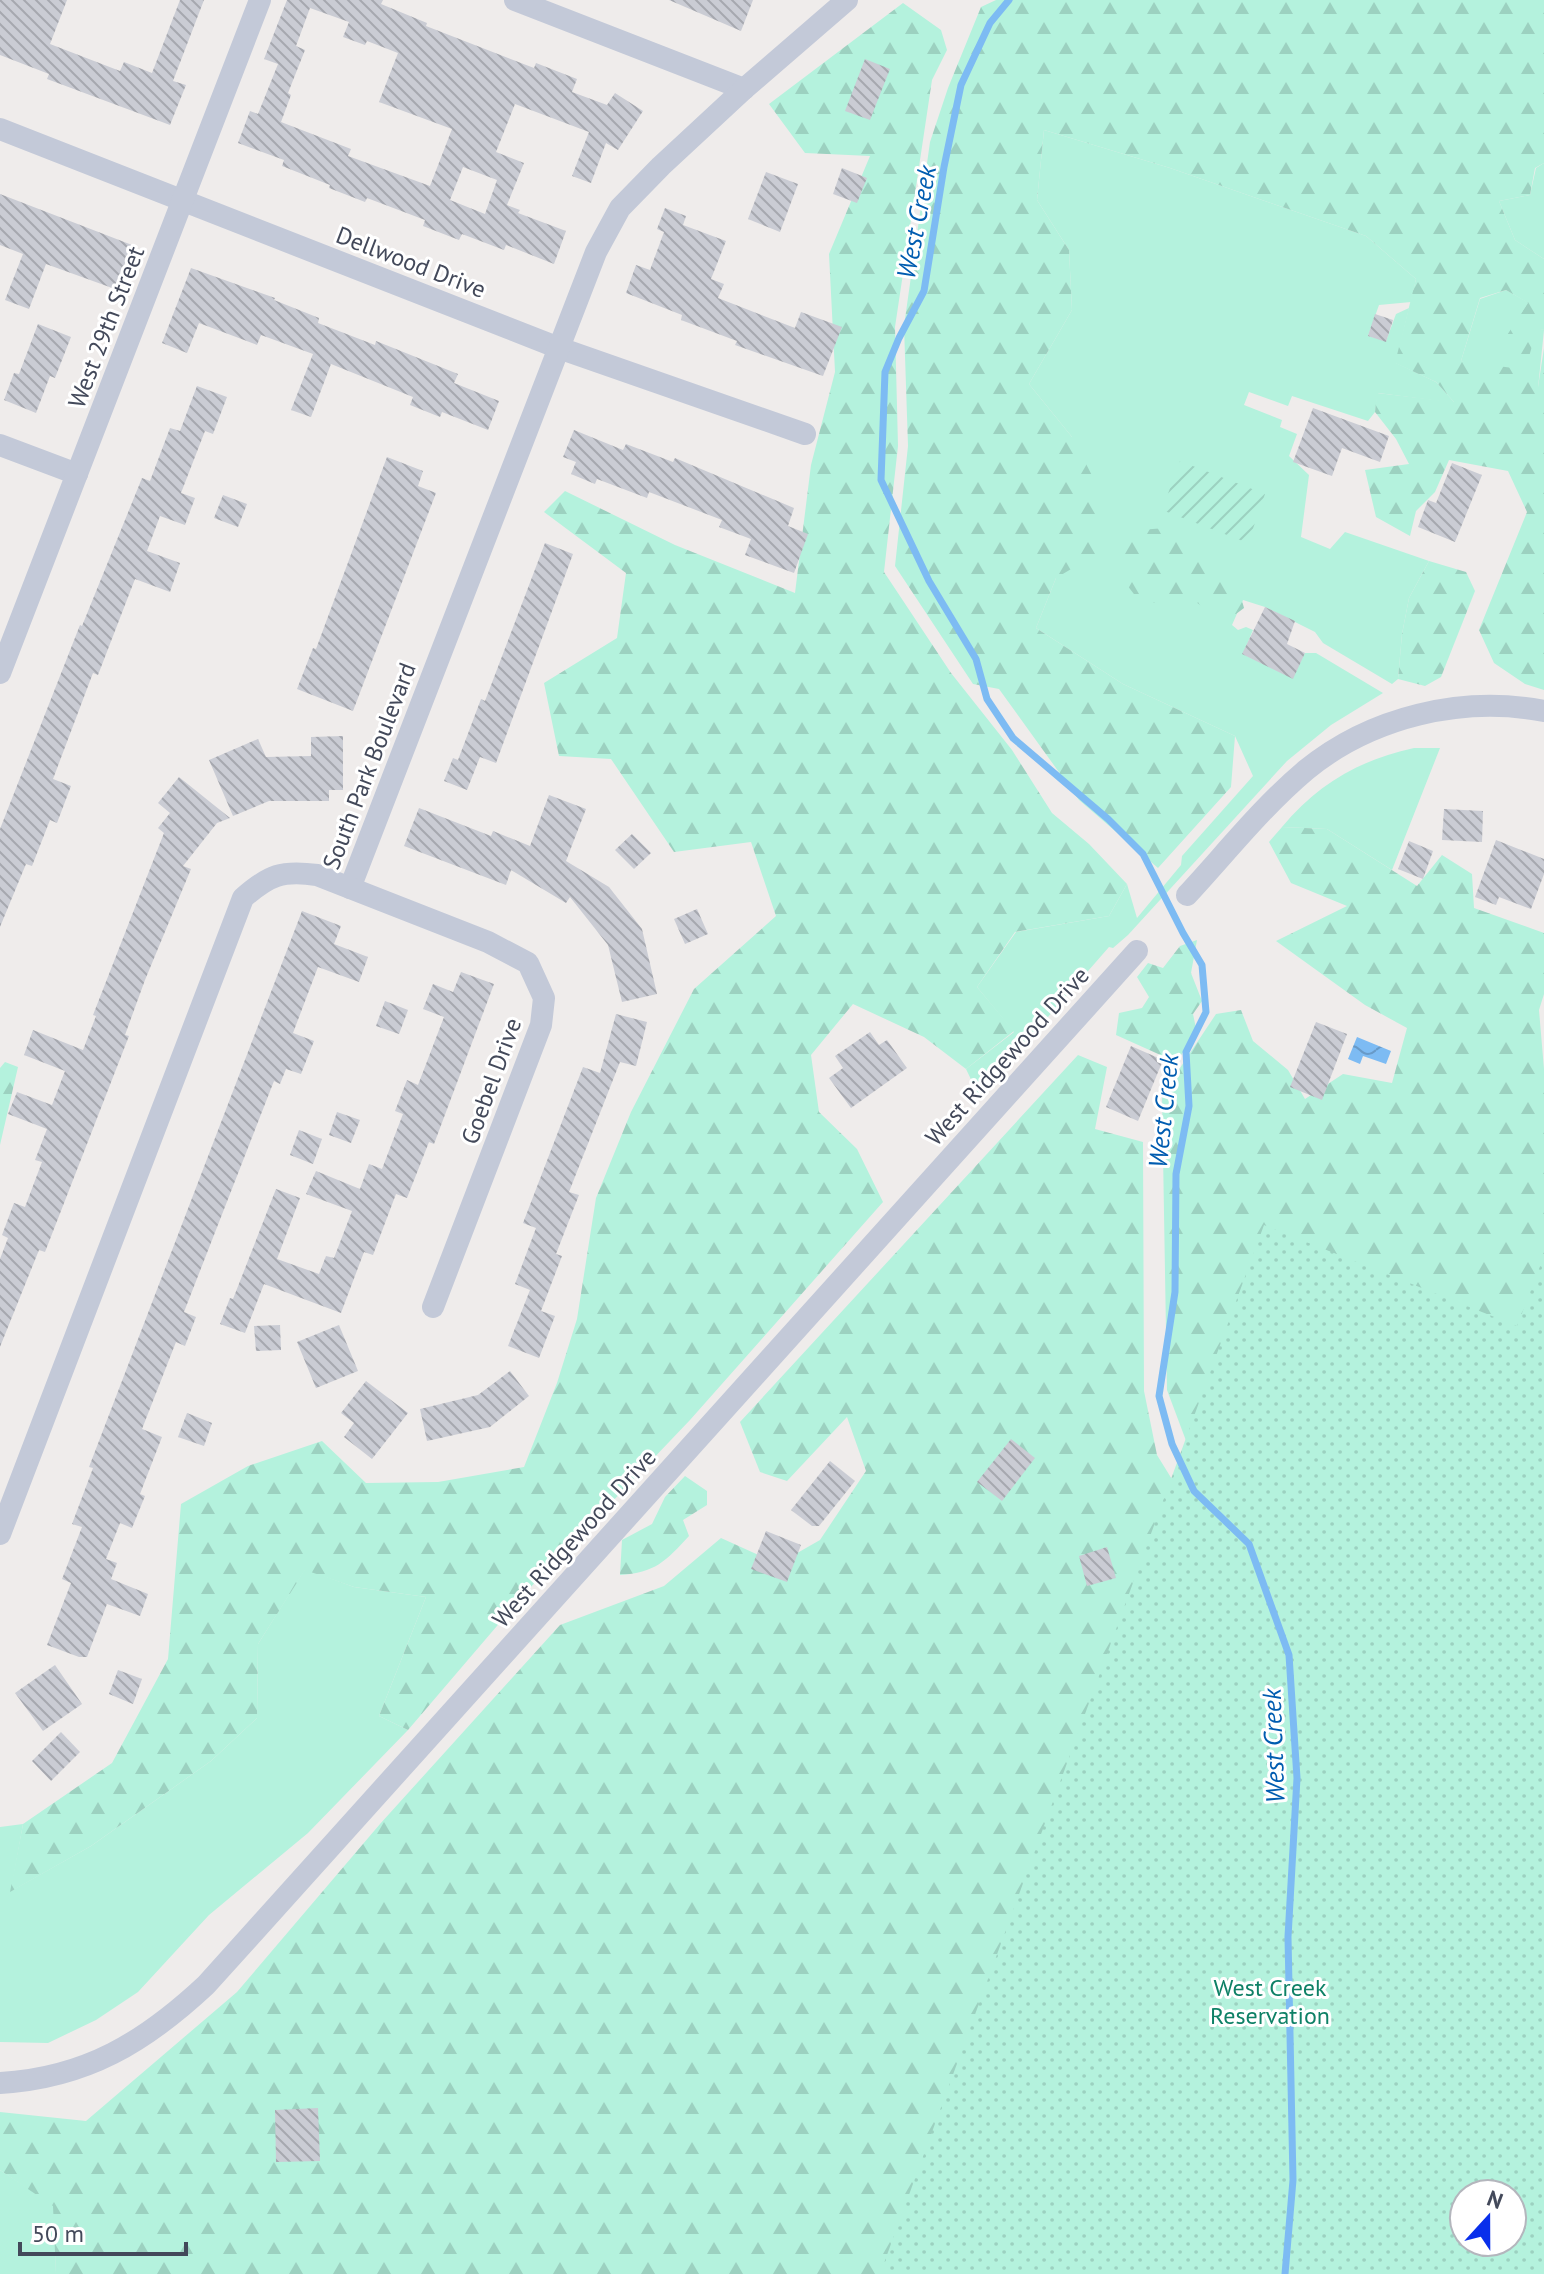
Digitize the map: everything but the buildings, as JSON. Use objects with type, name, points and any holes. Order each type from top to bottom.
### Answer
[{"type":"street","name":"West 29th Street","points":[[0,673],[260,0]]},
{"type":"street","points":[[515,0],[744,89]]},
{"type":"street","name":"South Park Boulevard","points":[[0,1534],[243,898],[264,880],[295,872],[317,875],[350,888],[596,252],[620,208],[744,89],[847,0]]},
{"type":"street","name":"Dellwood Drive","points":[[0,129],[559,348],[805,434]]},
{"type":"street","points":[[0,445],[77,474]]},
{"type":"street","points":[[1187,895],[1271,802],[1307,769],[1351,740],[1380,727],[1442,710],[1493,705],[1544,711]]},
{"type":"street","name":"Goebel Drive","points":[[350,888],[488,942],[528,963],[544,998],[541,1025],[433,1307]]},
{"type":"street","name":"West Ridgewood Drive","points":[[0,2083],[53,2075],[107,2058],[153,2031],[206,1985],[1137,951]]},
{"type":"green space","points":[[996,0],[1544,0],[1544,163],[1535,168],[1530,195],[1499,201],[1515,240],[1544,259],[1544,330],[1537,329],[1528,360],[1500,346],[1528,303],[1506,290],[1480,298],[1461,361],[1520,369],[1538,387],[1544,348],[1544,690],[1525,684],[1494,663],[1479,630],[1527,512],[1508,471],[1449,460],[1435,492],[1416,511],[1410,536],[1376,517],[1365,470],[1409,464],[1396,439],[1375,412],[1377,393],[1454,402],[1436,382],[1395,363],[1416,279],[1366,236],[1170,168],[1044,130],[1037,200],[1069,250],[1072,310],[1029,384],[1072,437],[1098,487],[1100,552],[1056,578],[1036,628],[1123,684],[1235,736],[1231,787],[1158,868],[1079,800],[999,689],[973,684],[895,566],[908,446],[904,326],[930,142],[981,7]]},
{"type":"green space","points":[[903,3],[941,30],[947,50],[932,80],[895,327],[898,446],[884,572],[951,673],[1012,750],[1052,813],[1089,844],[1127,884],[1109,916],[1015,932],[977,987],[1014,1031],[966,1069],[924,1037],[853,1004],[811,1055],[819,1112],[857,1149],[883,1202],[690,1420],[527,1591],[408,1730],[379,1716],[426,1597],[354,1587],[305,1570],[258,1644],[257,1718],[211,1761],[91,1846],[10,1892],[23,1824],[112,1763],[168,1659],[181,1504],[248,1466],[322,1441],[366,1483],[438,1482],[524,1467],[557,1383],[577,1319],[596,1198],[631,1112],[694,989],[776,916],[751,842],[674,852],[611,759],[559,756],[544,683],[617,638],[626,573],[544,512],[565,491],[675,545],[795,593],[811,465],[835,372],[829,254],[870,156],[805,153],[769,104]]},
{"type":"green space","points":[[1044,130],[1170,168],[1366,236],[1416,279],[1411,302],[1379,305],[1368,336],[1386,341],[1396,314],[1409,308],[1396,363],[1436,382],[1455,403],[1378,393],[1375,412],[1368,421],[1292,396],[1288,406],[1249,392],[1244,405],[1282,420],[1280,427],[1297,434],[1289,456],[1309,475],[1301,537],[1330,549],[1345,532],[1429,561],[1409,598],[1398,679],[1392,684],[1323,643],[1315,632],[1265,607],[1243,600],[1232,625],[1238,630],[1246,627],[1253,630],[1243,654],[1292,678],[1305,653],[1316,653],[1383,693],[1331,725],[1287,761],[1128,935],[1113,948],[1109,947],[979,1096],[966,1069],[1014,1032],[977,987],[1016,932],[1109,916],[1127,884],[1137,918],[1181,865],[1182,856],[1253,776],[1235,736],[1123,684],[1036,628],[1056,578],[1072,437],[1029,384],[1072,310],[1069,250],[1037,200]]},
{"type":"green space","points":[[1544,163],[1544,259],[1515,240],[1499,201],[1530,195],[1536,168]]},
{"type":"green space","points":[[1506,290],[1529,303],[1537,328],[1544,330],[1538,388],[1461,361],[1480,299]]},
{"type":"green space","points":[[1180,461],[1265,494],[1248,543],[1162,510]]},
{"type":"green space","points":[[1165,528],[1190,552],[1234,570],[1244,608],[1224,623],[1192,599],[1154,603],[1146,602],[1132,592],[1118,567],[1128,531]]},
{"type":"green space","points":[[1429,561],[1466,572],[1475,591],[1441,677],[1425,686],[1398,679],[1409,598]]},
{"type":"green space","points":[[1414,748],[1440,748],[1392,870],[1327,829],[1282,827],[1310,798],[1341,776],[1375,759]]},
{"type":"green space","points":[[1282,827],[1327,829],[1417,886],[1442,855],[1472,874],[1474,908],[1544,933],[1544,994],[1539,1010],[1544,1069],[1544,1434],[1203,1486],[1167,1390],[1162,1095],[1216,1014],[1241,1010],[1253,1041],[1288,1070],[1305,1099],[1343,1074],[1392,1083],[1407,1028],[1365,1005],[1276,941],[1347,906],[1291,883],[1269,842]]},
{"type":"green space","points":[[1197,940],[1191,973],[1202,1001],[1193,1014],[1197,1033],[1176,1062],[1116,1035],[1119,1013],[1142,1008],[1149,997],[1137,977],[1148,963],[1163,968],[1180,946]]},
{"type":"green space","points":[[1078,1055],[1107,1067],[1095,1129],[1143,1142],[1144,1391],[1157,1455],[1217,1552],[1271,2274],[56,2274],[53,2206],[0,2170],[0,2112],[86,2121],[237,1992],[380,1824],[560,1625],[664,1586],[721,1538],[778,1564],[820,1540],[866,1471],[847,1417],[787,1481],[760,1472],[740,1422]]},
{"type":"green space","points":[[5,1062],[18,1067],[0,1145],[0,1068]]},
{"type":"green space","name":"West Creek Reservation","points":[[1264,1225],[1517,1326],[1544,1256],[1544,2274],[880,2274]]},
{"type":"green space","points":[[685,1476],[707,1491],[707,1505],[683,1520],[689,1536],[659,1564],[642,1572],[620,1575],[622,1540],[652,1524],[665,1497]]},
{"type":"green space","points":[[305,1569],[354,1587],[426,1597],[379,1716],[408,1730],[308,1833],[209,1915],[138,1992],[96,2020],[48,2043],[0,2042],[0,1827],[23,1824],[11,1891],[91,1846],[211,1761],[257,1718],[258,1644]]},
{"type":"green space","points":[[0,2170],[54,2205],[56,2274],[0,2274]]},
{"type":"water","points":[[1357,1037],[1391,1051],[1386,1064],[1363,1056],[1360,1064],[1348,1059]]},
{"type":"waterway","name":"West Creek","points":[[1009,0],[990,23],[961,85],[924,291],[885,372],[881,480],[929,581],[976,659],[987,699],[1013,738],[1108,819],[1143,854],[1202,965],[1206,1012],[1186,1052],[1189,1106],[1176,1174],[1175,1292],[1159,1396],[1172,1444],[1194,1491],[1249,1544],[1289,1655],[1297,1778],[1288,1937],[1293,2180],[1285,2274]]}]
